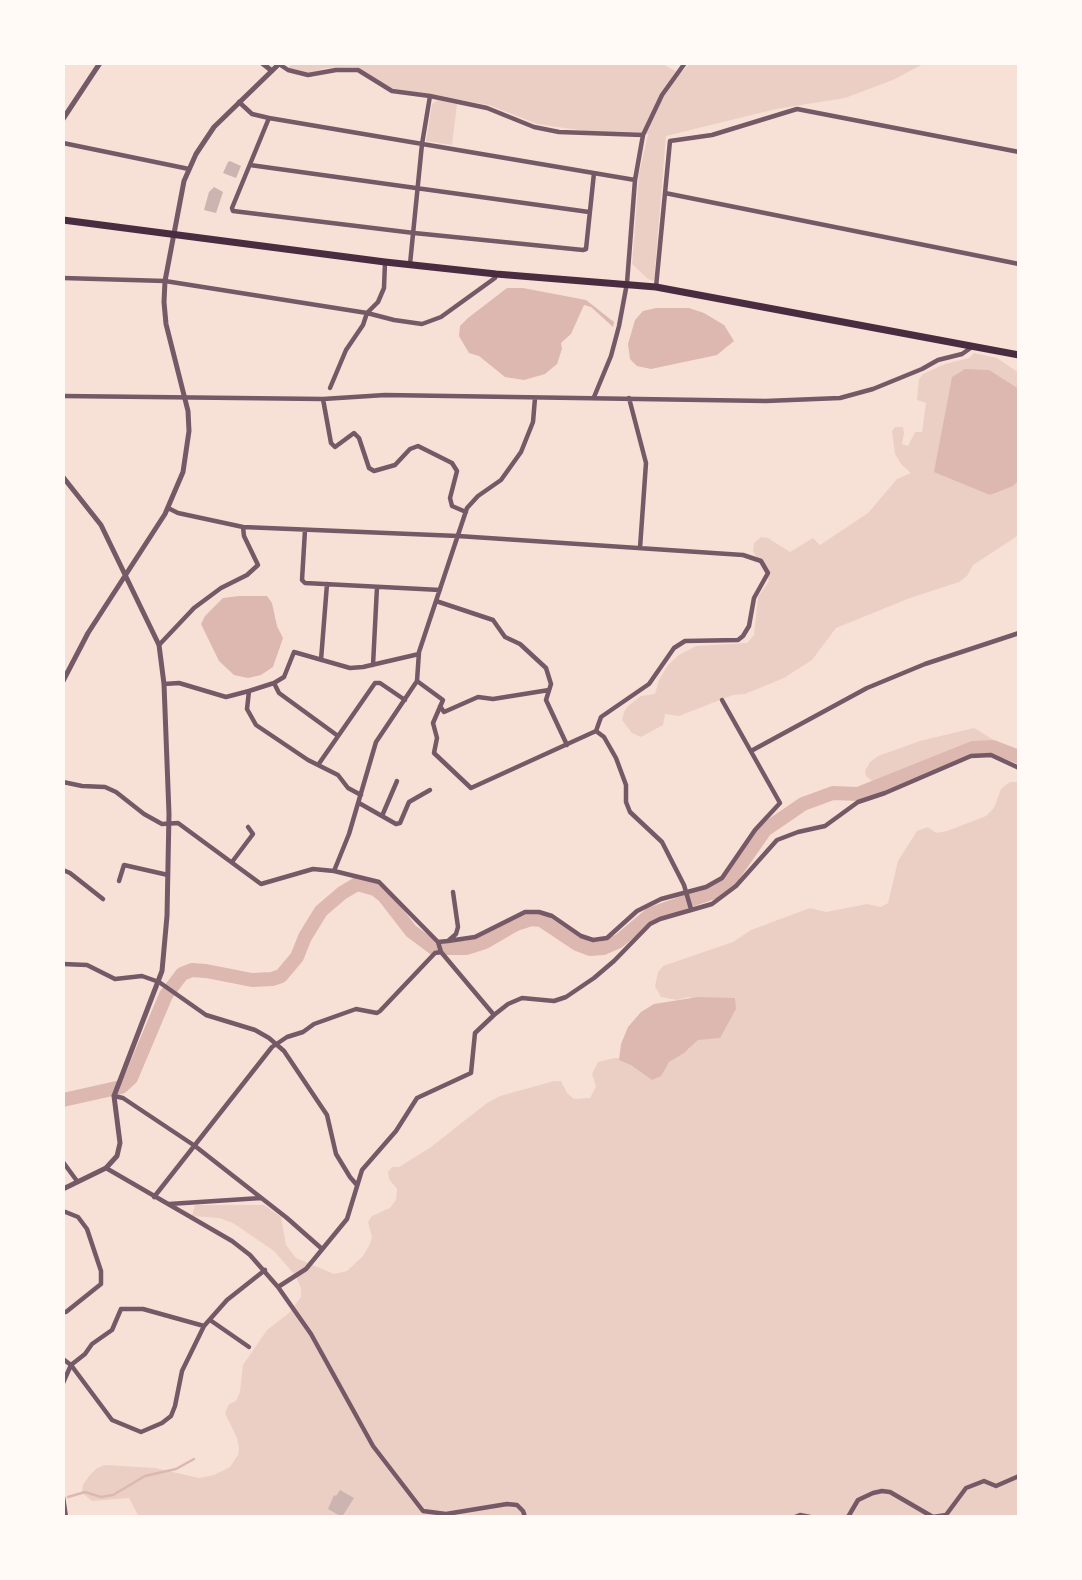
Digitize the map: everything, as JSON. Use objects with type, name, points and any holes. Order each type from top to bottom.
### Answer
[{"type":"main road","points":[[63,220],[385,262],[656,287],[1019,355]]},
{"type":"street","points":[[63,119],[100,63]]},
{"type":"street","points":[[262,63],[272,71]]},
{"type":"street","points":[[594,397],[620,326],[627,284],[635,180],[643,135],[662,95],[685,63]]},
{"type":"street","points":[[63,681],[88,633],[168,508],[183,472],[189,431],[186,396],[166,324],[165,281],[180,194],[189,169],[205,140],[239,102],[280,64],[288,70],[308,75],[347,69],[358,70],[392,91],[487,108],[534,127],[559,132],[643,135]]},
{"type":"street","points":[[410,264],[422,144],[430,96]]},
{"type":"street","points":[[239,102],[252,114],[269,118],[635,180]]},
{"type":"street","points":[[656,287],[670,141],[712,135],[797,109],[1019,152]]},
{"type":"street","points":[[269,118],[233,211],[583,250],[586,249],[594,173]]},
{"type":"street","points":[[63,143],[189,169]]},
{"type":"street","points":[[250,165],[589,212]]},
{"type":"street","points":[[665,193],[1019,264]]},
{"type":"street","points":[[330,388],[367,313],[378,302],[384,288],[385,262]]},
{"type":"street","points":[[63,278],[165,281],[422,324],[441,317],[495,278],[496,274]]},
{"type":"street","points":[[63,396],[323,400],[385,396],[766,401],[840,398],[873,389],[938,360],[962,354],[973,346]]},
{"type":"street","points":[[334,871],[359,803],[376,743],[417,681],[419,654],[466,512],[478,496],[501,480],[521,452],[533,422],[535,398]]},
{"type":"street","points":[[629,398],[646,463],[640,548]]},
{"type":"street","points":[[323,400],[331,443],[335,447],[354,433],[359,438],[369,468],[374,471],[395,465],[410,449],[418,446],[452,463],[457,471],[450,498],[452,506],[466,512]]},
{"type":"street","points":[[63,477],[101,525],[159,645],[164,684],[169,824],[162,984],[115,1094],[120,1143],[117,1156],[106,1168],[63,1189]]},
{"type":"street","points":[[168,508],[178,513],[243,527],[458,536],[755,558],[761,561],[768,573],[754,597],[749,626],[743,636],[738,639],[684,641],[674,648],[649,684],[601,717],[597,731],[471,788],[435,753],[437,738],[433,723],[443,701],[417,681]]},
{"type":"street","points":[[159,645],[194,608],[221,588],[247,575],[257,565],[244,536],[243,527]]},
{"type":"street","points":[[305,530],[302,580],[305,583],[440,590]]},
{"type":"street","points":[[321,660],[327,584]]},
{"type":"street","points":[[373,665],[377,587]]},
{"type":"street","points":[[436,601],[493,621],[505,637],[520,644],[546,668],[551,684],[546,700],[567,745]]},
{"type":"street","points":[[751,751],[867,688],[925,664],[1019,633]]},
{"type":"street","points":[[164,684],[179,683],[226,697],[274,683],[284,677],[294,652],[350,668],[419,654]]},
{"type":"street","points":[[318,765],[375,683],[380,682],[405,700]]},
{"type":"street","points":[[274,683],[279,693],[338,736]]},
{"type":"street","points":[[440,706],[444,712],[478,697],[493,699],[549,690]]},
{"type":"street","points":[[249,691],[247,709],[256,724],[338,775],[348,788],[361,795]]},
{"type":"street","points":[[438,942],[475,937],[525,912],[552,916],[581,936],[593,940],[607,938],[637,911],[661,899],[706,887],[722,878],[755,830],[780,803],[722,700]]},
{"type":"street","points":[[597,731],[604,737],[616,758],[626,785],[626,802],[630,812],[662,842],[686,891],[691,909]]},
{"type":"street","points":[[278,1287],[306,1269],[347,1219],[362,1170],[396,1131],[417,1098],[471,1073],[475,1033],[508,1004],[522,998],[554,1001],[566,996],[604,969],[650,923],[712,904],[724,896],[777,840],[825,826],[858,802],[971,756],[991,755],[1019,768]]},
{"type":"street","points":[[1013,765],[1019,761]]},
{"type":"street","points":[[382,816],[397,781]]},
{"type":"street","points":[[63,782],[104,787],[116,792],[162,824],[178,823],[261,884],[313,869],[379,882],[438,942],[441,952],[494,1015]]},
{"type":"street","points":[[359,803],[396,824],[400,823],[409,802],[430,790]]},
{"type":"street","points":[[232,862],[253,834],[248,827]]},
{"type":"street","points":[[119,881],[124,865],[168,875]]},
{"type":"street","points":[[63,870],[103,899]]},
{"type":"street","points":[[448,941],[456,934],[458,927],[453,892]]},
{"type":"street","points":[[154,1197],[276,1045],[314,1024],[356,1009],[377,1013],[435,953],[441,952]]},
{"type":"street","points":[[63,964],[87,965],[115,979],[142,976],[162,984],[206,1015],[255,1030],[270,1038],[284,1051],[327,1115],[342,1166],[356,1184]]},
{"type":"street","points":[[115,1094],[195,1146],[321,1248]]},
{"type":"street","points":[[63,1162],[77,1181]]},
{"type":"street","points":[[106,1168],[232,1241],[265,1270],[311,1334],[373,1446],[423,1511],[446,1514],[508,1504],[517,1505],[525,1517]]},
{"type":"street","points":[[167,1205],[262,1198]]},
{"type":"street","points":[[63,1211],[78,1217],[87,1229],[101,1271],[101,1284],[63,1312]]},
{"type":"street","points":[[63,1359],[71,1365],[112,1420],[141,1433],[171,1416],[182,1371],[204,1326],[227,1300],[265,1270]]},
{"type":"street","points":[[63,1383],[71,1365],[85,1354],[92,1344],[112,1330],[121,1309],[158,1312],[204,1326]]},
{"type":"street","points":[[210,1320],[249,1347]]},
{"type":"street","points":[[848,1517],[858,1500],[882,1491],[890,1492],[933,1517],[946,1516],[966,1488],[984,1481],[996,1486],[1019,1476]]},
{"type":"street","points":[[63,1497],[66,1517]]},
{"type":"street","points":[[795,1517],[810,1517]]},
{"type":"shaded area","points":[[292,63],[662,63],[680,74],[690,63],[925,63],[893,80],[845,98],[776,109],[666,136],[654,281],[632,264],[639,174],[648,134],[585,131],[537,124],[489,105],[393,89],[356,67],[327,68],[308,73],[289,68]]},
{"type":"shaded area","points":[[438,100],[457,104],[452,145],[426,141],[432,104]]},
{"type":"shaded area","points":[[507,288],[523,288],[586,300],[614,322],[613,327],[591,307],[584,305],[571,334],[561,343],[562,349],[557,364],[545,374],[524,380],[505,377],[479,356],[469,353],[459,336],[460,326],[468,318]]},
{"type":"shaded area","points":[[656,308],[689,308],[704,313],[724,325],[734,341],[717,355],[651,369],[637,366],[630,359],[628,344],[635,320],[643,311]]},
{"type":"shaded area","points":[[974,353],[997,358],[1019,373],[1019,535],[973,565],[967,576],[959,582],[910,598],[836,628],[812,660],[784,678],[679,716],[665,714],[663,725],[641,737],[632,733],[622,720],[624,712],[641,696],[655,694],[668,665],[679,655],[696,646],[747,643],[754,635],[758,597],[769,581],[753,551],[754,543],[761,537],[768,538],[790,552],[813,538],[820,545],[868,513],[897,479],[911,473],[895,454],[892,431],[895,427],[903,427],[902,444],[908,446],[915,432],[922,432],[926,403],[917,400],[919,379],[923,374],[945,364],[969,358]]},
{"type":"shaded area","points":[[965,369],[989,370],[1019,389],[1019,480],[1013,486],[990,495],[934,472],[952,377]]},
{"type":"shaded area","points":[[267,596],[272,603],[277,626],[283,638],[273,667],[261,675],[248,678],[234,675],[219,661],[201,624],[205,616],[223,598]]},
{"type":"shaded area","points":[[974,728],[997,742],[968,747],[881,782],[873,782],[866,776],[865,771],[870,762],[878,756],[920,741]]},
{"type":"shaded area","points":[[1010,782],[1019,782],[1019,1517],[139,1517],[129,1498],[92,1501],[82,1493],[83,1485],[89,1476],[105,1465],[155,1468],[199,1478],[214,1475],[230,1467],[239,1448],[225,1413],[240,1392],[243,1365],[267,1330],[289,1313],[301,1297],[301,1288],[295,1275],[274,1251],[233,1223],[219,1218],[192,1216],[195,1205],[264,1205],[281,1217],[286,1245],[296,1258],[334,1274],[347,1271],[363,1256],[370,1244],[372,1237],[368,1222],[372,1216],[390,1208],[396,1200],[397,1189],[389,1179],[388,1172],[392,1167],[399,1167],[431,1147],[487,1103],[500,1096],[554,1081],[561,1081],[567,1093],[574,1099],[590,1098],[596,1086],[592,1074],[598,1062],[614,1058],[669,1059],[689,1049],[704,1001],[688,997],[677,1000],[661,997],[655,986],[658,972],[663,966],[733,942],[751,930],[810,908],[826,912],[867,904],[881,907],[888,903],[898,861],[917,831],[928,827],[936,833],[947,831],[986,816],[994,808],[1001,789]]},
{"type":"shaded area","points":[[698,997],[735,998],[736,1009],[720,1038],[698,1040],[669,1062],[661,1076],[652,1080],[619,1060],[621,1044],[628,1027],[641,1012],[654,1004]]},
{"type":"building","points":[[230,161],[241,166],[236,178],[223,173]]},
{"type":"building","points":[[214,187],[223,192],[216,213],[204,210],[209,192]]},
{"type":"building","points":[[340,1490],[354,1498],[342,1517],[328,1509],[334,1495]]},
{"type":"waterway","points":[[63,1100],[121,1087],[131,1078],[166,995],[182,974],[192,970],[206,971],[252,980],[281,976],[297,957],[305,937],[321,911],[357,884],[375,889],[384,896],[411,931],[434,948],[466,948],[485,942],[516,924],[531,919],[541,920],[577,944],[590,949],[603,948],[619,941],[651,914],[717,891],[728,883],[765,830],[803,804],[833,793],[858,794],[973,748],[993,747],[1019,757]]},
{"type":"waterway","points":[[68,1497],[85,1492],[101,1497],[113,1495],[145,1476],[176,1469],[194,1459]]}]
